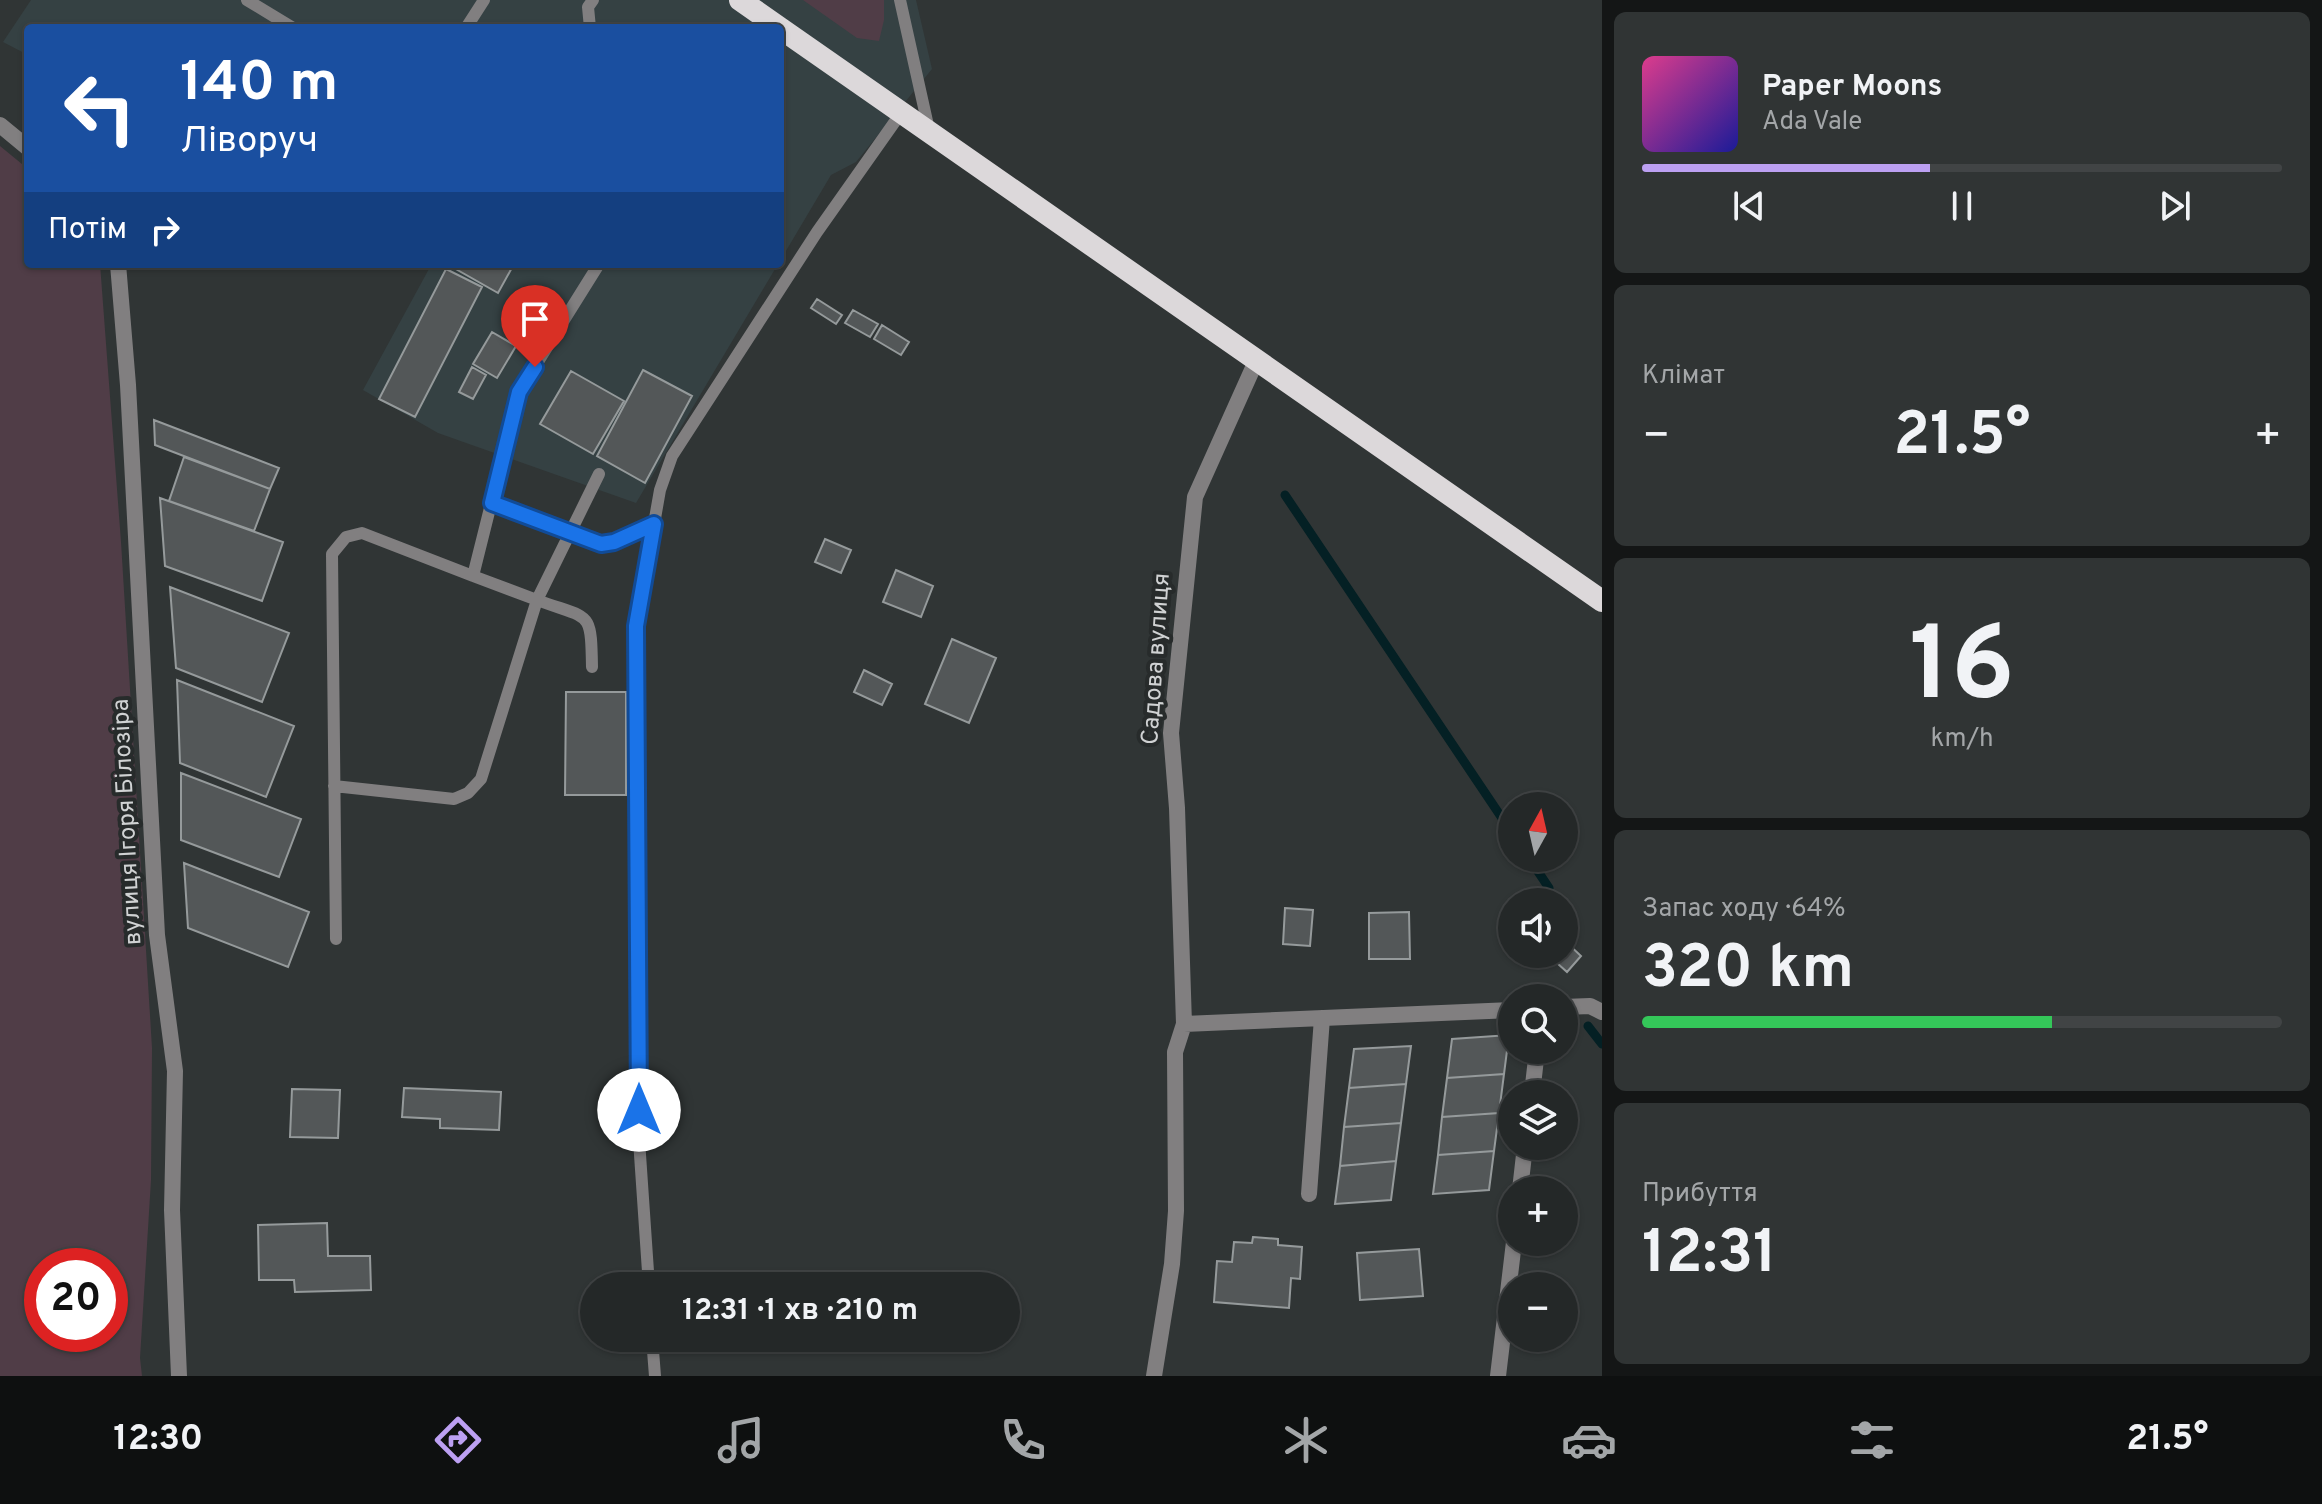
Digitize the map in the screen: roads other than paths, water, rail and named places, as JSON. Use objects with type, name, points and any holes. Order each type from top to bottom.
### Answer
[{"type":"highway","points":[[740,0],[774,24]]},
{"type":"highway","points":[[784,31],[1602,601]]},
{"type":"street","points":[[0,125],[24,145]]},
{"type":"street","name":"вулиця Ігоря Білозіра","points":[[118,268],[129,401],[157,935],[175,1071],[172,1210],[179,1376]]},
{"type":"street","name":"Садова вулиця","points":[[1154,1376],[1172,1264],[1176,1211],[1175,1052],[1184,1024],[1177,808],[1171,733],[1195,497],[1257,359]]},
{"type":"street","points":[[1578,1006],[1590,1006],[1602,1012]]},
{"type":"street","points":[[1184,1024],[1498,1011]]},
{"type":"street","points":[[1309,1194],[1322,1018]]},
{"type":"street","points":[[1498,1376],[1512,1256]]},
{"type":"lane","points":[[247,0],[286,24]]},
{"type":"lane","points":[[469,24],[484,0]]},
{"type":"lane","points":[[590,24],[588,7],[593,0]]},
{"type":"lane","points":[[900,0],[930,133]]},
{"type":"lane","points":[[648,1272],[639,1140],[636,626],[660,490],[672,456],[817,232],[901,113]]},
{"type":"lane","points":[[473,576],[519,392],[596,268]]},
{"type":"lane","points":[[334,786],[454,799],[468,793],[481,779],[537,600],[599,474]]},
{"type":"lane","points":[[492,503],[601,544],[614,542],[654,524]]},
{"type":"lane","points":[[336,939],[332,554],[346,537],[362,533],[586,618],[591,626],[592,667]]},
{"type":"lane","points":[[653,1352],[655,1376]]},
{"type":"waterway","points":[[1285,495],[1498,812]]},
{"type":"waterway","points":[[1538,872],[1549,888]]},
{"type":"waterway","points":[[1588,1026],[1602,1044]]}]
